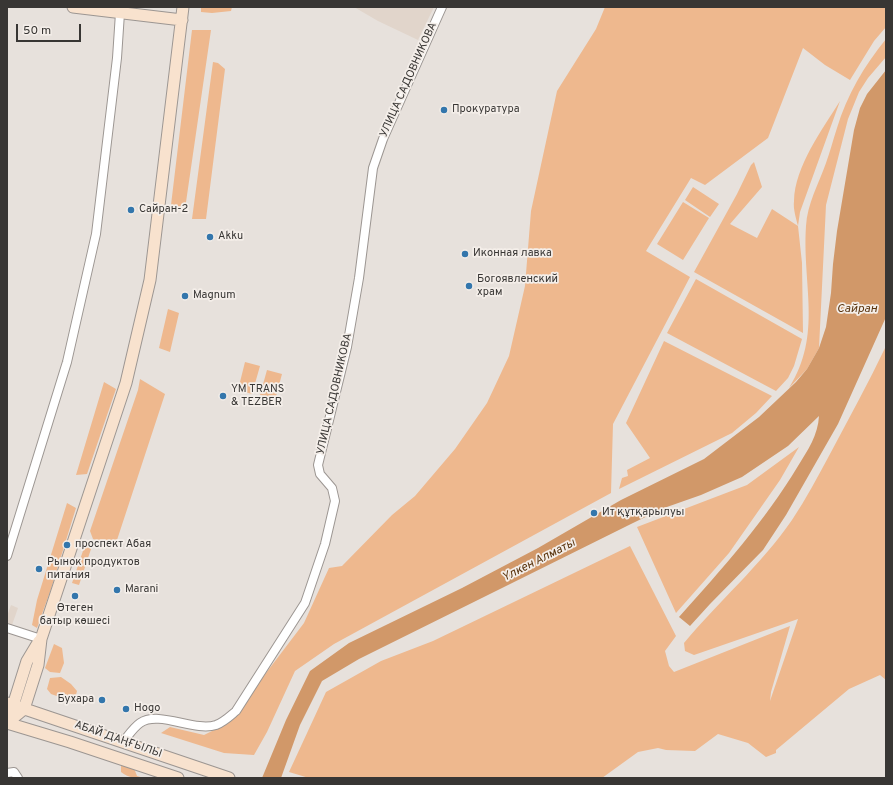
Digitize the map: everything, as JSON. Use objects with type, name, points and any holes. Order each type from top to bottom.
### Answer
[{"type":"main road","points":[[72,7],[182,20]]},
{"type":"main road","points":[[7,723],[24,709],[38,665],[41,639],[126,383],[150,280],[183,7]]},
{"type":"main road","points":[[7,723],[10,704],[27,661],[41,639]]},
{"type":"main road","name":"АБАЙ ДАҢҒЫЛЫ","points":[[10,704],[229,778]]},
{"type":"main road","name":"АБАЙ ДАҢҒЫЛЫ","points":[[7,723],[70,742],[178,778]]},
{"type":"street","name":"УЛИЦА САДОВНИКОВА","points":[[124,742],[139,724],[146,720],[157,720],[206,727],[216,725],[224,721],[236,710],[305,603],[325,544],[336,501],[332,488],[320,474],[318,465],[347,347],[359,278],[373,168],[386,132],[442,7]]},
{"type":"street","points":[[7,556],[67,362],[96,234],[117,58],[120,13]]},
{"type":"street","points":[[7,628],[41,639]]},
{"type":"shaded area","points":[[201,7],[232,7],[231,11],[212,13],[201,12]]},
{"type":"shaded area","points":[[354,7],[434,7],[418,40],[378,21]]},
{"type":"shaded area","points":[[605,7],[886,7],[886,27],[874,41],[850,80],[825,65],[803,48],[768,138],[705,185],[691,178],[646,251],[690,277],[613,424],[611,493],[334,644],[295,671],[267,732],[254,755],[224,753],[161,733],[170,727],[204,735],[228,723],[304,623],[329,568],[342,566],[392,515],[415,496],[455,449],[487,403],[509,356],[525,286],[531,211],[557,91],[596,29]]},
{"type":"shaded area","points":[[192,30],[211,30],[185,209],[171,205]]},
{"type":"shaded area","points":[[886,39],[886,57],[868,78],[859,92],[848,119],[826,205],[819,348],[807,369],[789,388],[799,368],[805,348],[808,329],[809,309],[806,226],[809,210],[841,116],[851,92],[863,70]]},
{"type":"shaded area","points":[[213,62],[218,63],[225,69],[206,219],[192,219]]},
{"type":"shaded area","points":[[840,101],[800,212],[798,226],[794,204],[799,175],[818,136]]},
{"type":"shaded area","points":[[754,162],[762,187],[730,224],[757,238],[772,209],[798,226],[802,263],[803,333],[694,272]]},
{"type":"shaded area","points":[[693,187],[719,204],[710,217],[685,200]]},
{"type":"shaded area","points":[[683,202],[709,218],[683,260],[657,244]]},
{"type":"shaded area","points":[[696,279],[802,339],[794,366],[788,378],[776,391],[667,333]]},
{"type":"shaded area","points":[[168,309],[179,313],[170,352],[159,348]]},
{"type":"shaded area","points":[[664,341],[772,396],[756,413],[732,433],[619,489],[622,478],[628,476],[627,470],[650,458],[626,423]]},
{"type":"shaded area","points":[[886,346],[886,680],[880,675],[849,689],[776,750],[776,753],[766,757],[748,743],[718,734],[695,751],[666,750],[658,748],[638,752],[602,778],[309,778],[289,772],[326,692],[381,661],[433,641],[630,546],[676,636],[665,651],[669,666],[674,672],[790,626],[771,692],[770,701],[798,619],[694,655],[685,651],[684,643],[753,568],[792,520],[830,454]]},
{"type":"shaded area","points":[[245,362],[260,366],[252,394],[238,390]]},
{"type":"shaded area","points":[[267,370],[282,374],[275,400],[260,395]]},
{"type":"shaded area","points":[[140,379],[165,394],[117,540],[101,541],[93,539],[90,531],[138,390]]},
{"type":"shaded area","points":[[104,382],[116,389],[87,474],[76,475]]},
{"type":"shaded area","points":[[799,447],[780,480],[729,553],[676,613],[637,527],[747,485]]},
{"type":"shaded area","points":[[67,503],[76,508],[51,589],[37,628],[32,625],[37,600]]},
{"type":"shaded area","points":[[85,545],[89,546],[91,549],[79,585],[72,583]]},
{"type":"shaded area","points":[[11,605],[18,608],[12,625],[7,623],[7,616]]},
{"type":"shaded area","points":[[54,644],[62,648],[64,663],[60,673],[50,672],[45,668]]},
{"type":"shaded area","points":[[61,677],[71,684],[77,691],[74,702],[51,694],[47,689],[50,678]]},
{"type":"shaded area","points":[[121,765],[134,768],[137,776],[144,778],[132,777],[124,774],[121,772]]},
{"type":"water","name":"Сайран","points":[[886,70],[886,317],[838,424],[786,515],[763,550],[690,626],[679,617],[727,563],[772,506],[809,448],[817,430],[819,416],[788,446],[742,477],[701,495],[664,508],[633,523],[359,659],[322,681],[300,725],[281,778],[262,778],[286,720],[310,671],[349,643],[462,588],[538,548],[621,500],[704,459],[759,417],[796,382],[807,369],[819,348],[826,327],[837,231],[854,130],[860,108],[867,94]]},
{"type":"place","name":"Прокуратура","points":[[444,110]]},
{"type":"place","name":"Сайран-2","points":[[131,210]]},
{"type":"place","name":"Akku","points":[[210,237]]},
{"type":"place","name":"Иконная лавка","points":[[465,254]]},
{"type":"place","name":"Богоявленский храм","points":[[469,286]]},
{"type":"place","name":"Magnum","points":[[185,296]]},
{"type":"place","name":"YM TRANS & TEZBER","points":[[223,396]]},
{"type":"place","name":"Ит құтқарылуы","points":[[594,513]]},
{"type":"place","name":"проспект Абая","points":[[67,545]]},
{"type":"place","name":"Рынок продуктов питания","points":[[39,569]]},
{"type":"place","name":"Marani","points":[[117,590]]},
{"type":"place","name":"Өтеген батыр көшесі","points":[[75,596]]},
{"type":"place","name":"Бухара","points":[[102,700]]},
{"type":"place","name":"Hogo","points":[[126,709]]},
{"type":"water label","name":"Үлкен Алматы","points":[[539,561]]}]
